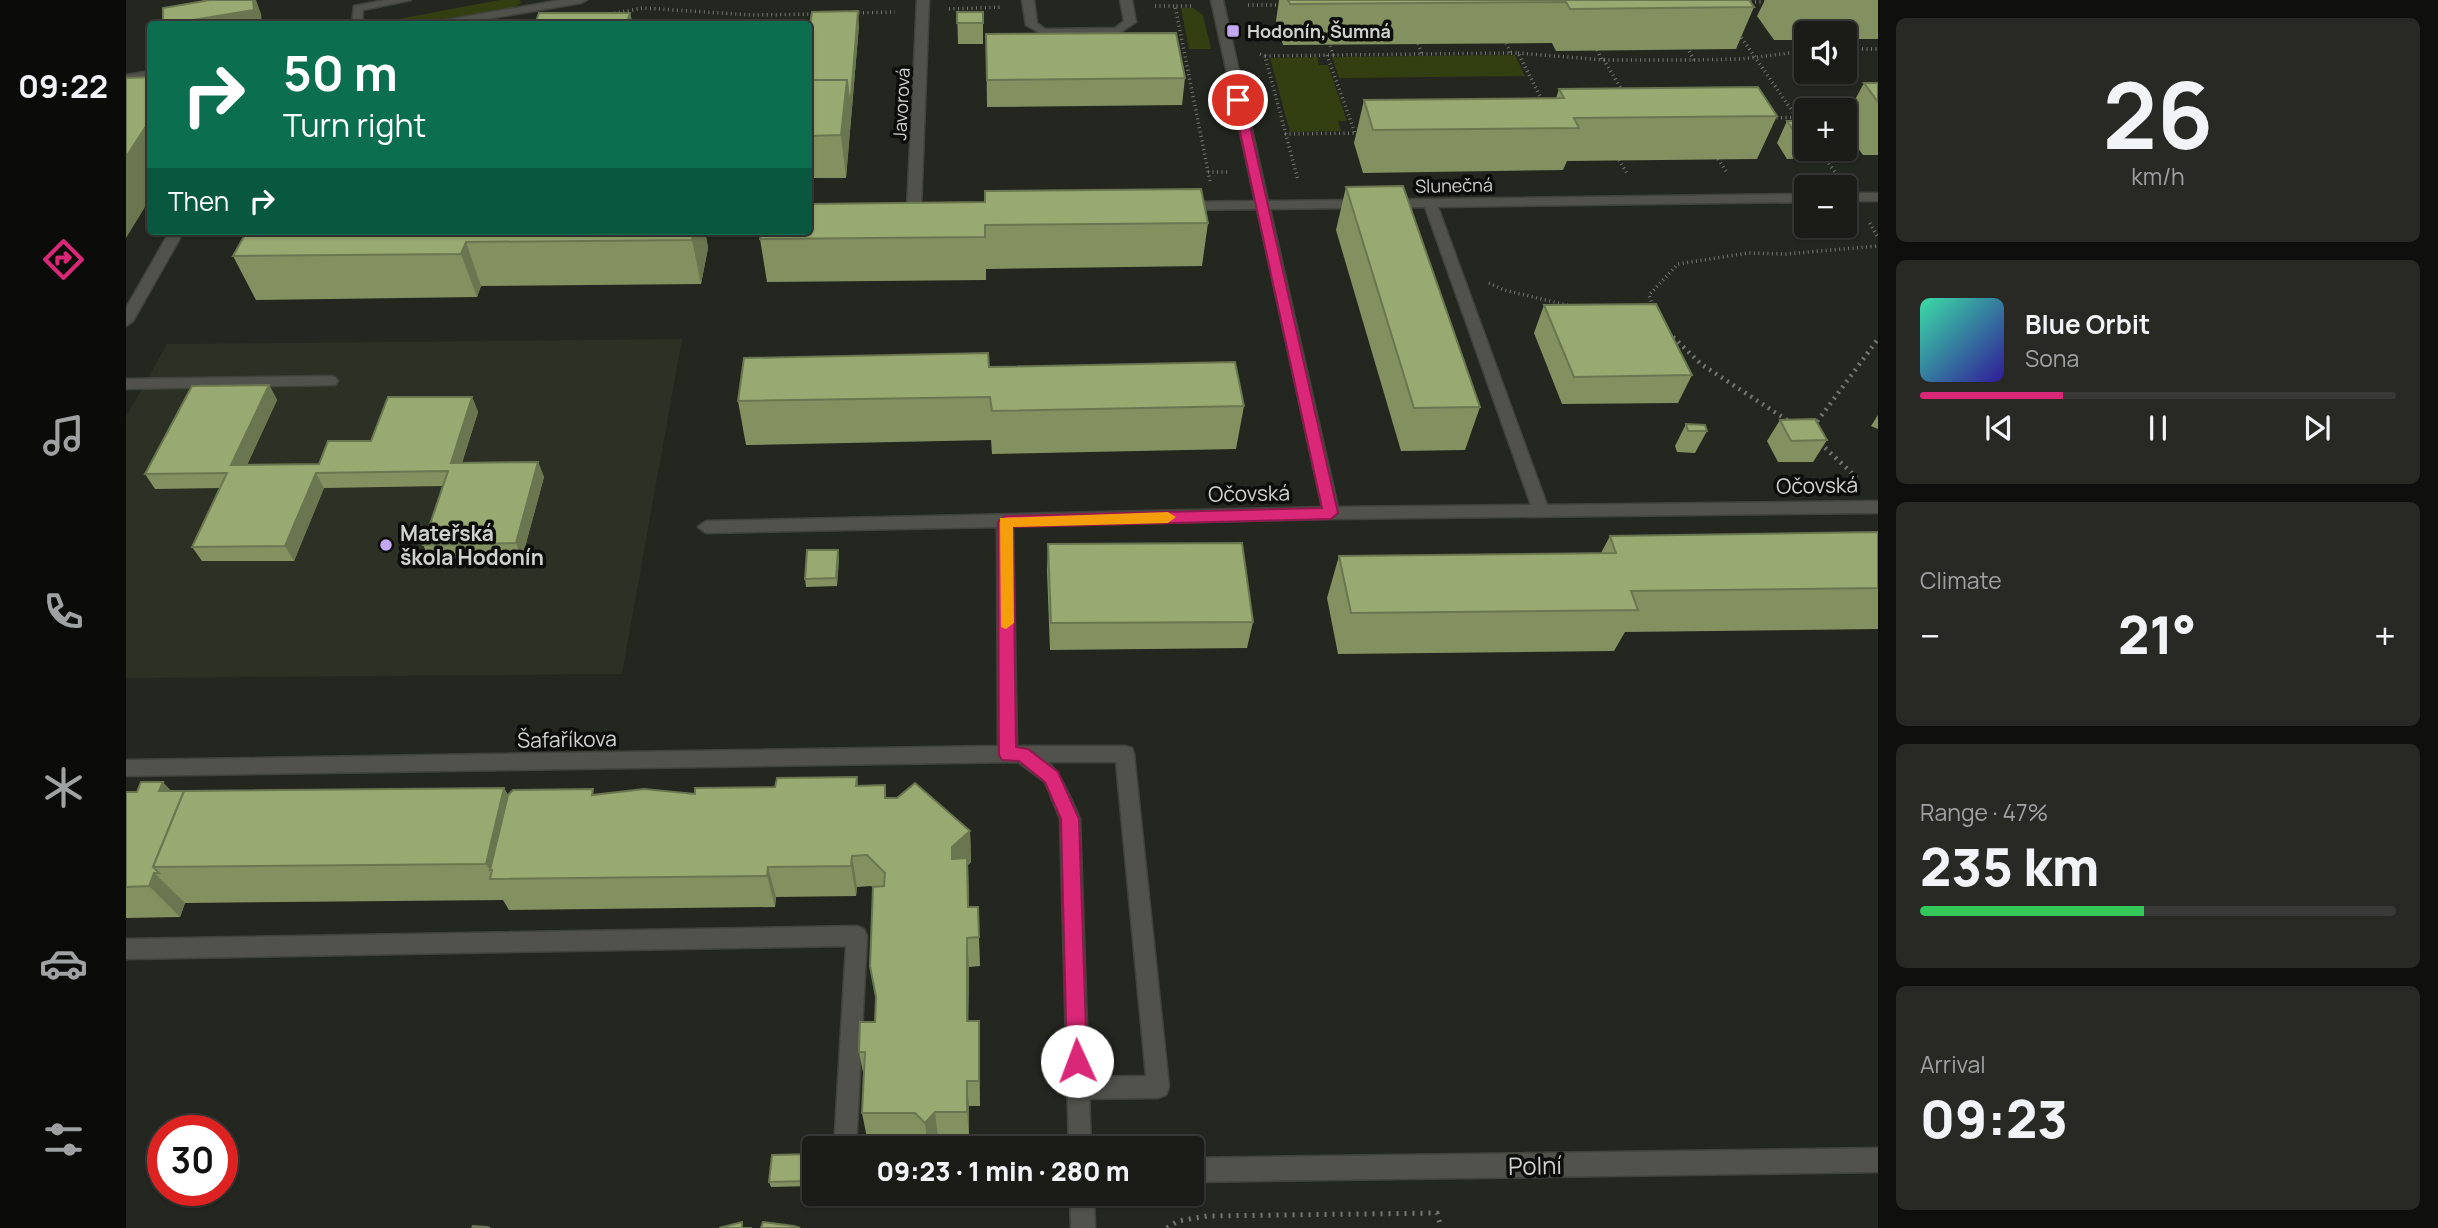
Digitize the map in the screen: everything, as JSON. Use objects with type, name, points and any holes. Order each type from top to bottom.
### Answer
[{"type":"street","points":[[357,21],[358,8],[405,0]]},
{"type":"street","points":[[454,21],[540,3],[582,0]]},
{"type":"street","points":[[1217,0],[1260,205],[1331,513]]},
{"type":"street","points":[[1028,3],[1032,25],[1043,32],[1118,31],[1130,22],[1127,3]]},
{"type":"street","name":"Javorová","points":[[914,209],[923,5]]},
{"type":"street","points":[[126,79],[147,76]]},
{"type":"street","points":[[1857,197],[1878,197]]},
{"type":"street","name":"Slunečná","points":[[1174,206],[1794,198]]},
{"type":"street","points":[[1430,203],[1541,511]]},
{"type":"street","points":[[126,321],[175,235]]},
{"type":"street","points":[[126,384],[330,382]]},
{"type":"street","name":"Očovská","points":[[706,527],[1331,513],[1878,507]]},
{"type":"street","points":[[1005,522],[1015,754],[1052,777],[1070,819],[1080,1136]]},
{"type":"street","name":"Šafaříkova","points":[[126,768],[1125,754],[1158,1087],[1078,1088]]},
{"type":"street","points":[[126,948],[857,936],[846,1136]]},
{"type":"street","name":"Polní","points":[[1204,1170],[1878,1160]]},
{"type":"street","points":[[1082,1206],[1083,1228]]},
{"type":"path","points":[[1741,2],[1777,2]]},
{"type":"path","points":[[843,13],[923,5],[1028,3]]},
{"type":"path","points":[[1127,3],[1175,6]]},
{"type":"path","points":[[1248,5],[1289,5]]},
{"type":"path","points":[[601,15],[643,8],[752,15],[831,13]]},
{"type":"path","points":[[1732,24],[1794,113]]},
{"type":"path","points":[[1506,43],[1511,53]]},
{"type":"path","points":[[1418,44],[1422,54]]},
{"type":"path","points":[[1329,45],[1333,55]]},
{"type":"path","points":[[1688,49],[1694,60]]},
{"type":"path","points":[[1857,49],[1878,49]]},
{"type":"path","points":[[1597,50],[1625,96]]},
{"type":"path","points":[[1265,56],[1511,53],[1603,60],[1694,60],[1756,58],[1794,53]]},
{"type":"path","points":[[1518,54],[1549,113]]},
{"type":"path","points":[[1327,55],[1355,133]]},
{"type":"path","points":[[1770,118],[1794,117]]},
{"type":"path","points":[[1285,134],[1367,133]]},
{"type":"path","points":[[1657,320],[1649,295],[1678,264],[1748,253],[1786,254],[1878,246]]},
{"type":"path","points":[[1452,263],[1504,290],[1578,308]]},
{"type":"path","points":[[1666,329],[1701,364],[1798,427]]},
{"type":"path","points":[[1809,434],[1858,362],[1878,340]]},
{"type":"path","points":[[1819,443],[1858,479]]},
{"type":"path","points":[[1167,1228],[1178,1222],[1207,1216],[1437,1213],[1441,1228]]},
{"type":"shaded area","name":"Mateřská škola Hodonín","points":[[682,339],[622,674],[126,678],[126,417],[167,344]]},
{"type":"green space","points":[[499,0],[520,0],[521,3],[511,9],[438,21],[388,21]]},
{"type":"green space","points":[[1181,8],[1193,8],[1203,15],[1211,49],[1189,49]]},
{"type":"green space","points":[[1515,55],[1525,76],[1339,78],[1332,57]]},
{"type":"green space","points":[[1317,57],[1319,65],[1328,65],[1347,121],[1338,121],[1341,131],[1290,132],[1270,58]]},
{"type":"building","points":[[210,0],[253,0],[254,10],[186,21],[163,21],[163,8]]},
{"type":"building","points":[[1288,0],[1749,0],[1754,7],[1570,9],[1566,2],[1290,4]]},
{"type":"building","points":[[858,11],[850,108],[847,80],[812,80],[812,12]]},
{"type":"building","points":[[957,12],[983,12],[983,23],[957,23]]},
{"type":"building","points":[[539,13],[630,13],[627,21],[536,21]]},
{"type":"building","points":[[1176,33],[1185,78],[987,80],[986,34]]},
{"type":"building","points":[[147,77],[147,125],[126,157],[126,79]]},
{"type":"building","points":[[812,80],[847,80],[841,135],[812,136]]},
{"type":"building","points":[[1864,83],[1878,83],[1878,102]]},
{"type":"building","points":[[1758,87],[1777,116],[1574,118],[1579,128],[1373,130],[1364,100],[1564,98],[1559,89]]},
{"type":"building","points":[[1787,121],[1794,121],[1794,131]]},
{"type":"building","points":[[1403,186],[1480,407],[1414,408],[1346,187]]},
{"type":"building","points":[[1201,189],[1208,223],[985,225],[985,237],[760,239],[761,235],[812,235],[812,204],[985,202],[985,191]]},
{"type":"building","points":[[245,235],[693,235],[692,240],[466,242],[461,254],[233,256]]},
{"type":"building","points":[[1656,304],[1692,375],[1574,377],[1544,305]]},
{"type":"building","points":[[988,353],[989,367],[1235,362],[1244,406],[992,411],[990,397],[738,401],[744,358]]},
{"type":"building","points":[[269,385],[231,465],[319,464],[328,441],[371,441],[388,397],[472,397],[451,463],[538,462],[516,543],[423,545],[448,471],[316,473],[285,546],[192,547],[227,473],[145,474],[192,386]]},
{"type":"building","points":[[1815,419],[1827,440],[1791,441],[1780,420]]},
{"type":"building","points":[[1686,424],[1705,425],[1707,431],[1688,431]]},
{"type":"building","points":[[1878,532],[1878,588],[1631,591],[1638,610],[1351,613],[1339,556],[1616,553],[1610,536]]},
{"type":"building","points":[[1242,543],[1253,622],[1051,623],[1048,544]]},
{"type":"building","points":[[807,550],[838,550],[836,578],[805,579]]},
{"type":"building","points":[[857,777],[856,786],[885,785],[885,798],[897,798],[915,783],[970,831],[952,847],[952,859],[967,858],[968,907],[978,907],[979,937],[967,938],[967,1021],[979,1021],[979,1081],[967,1081],[967,1112],[935,1112],[925,1123],[915,1113],[862,1113],[865,1052],[859,1052],[860,1022],[875,1022],[876,997],[870,966],[873,887],[884,886],[885,873],[867,855],[852,856],[851,866],[768,867],[767,876],[490,879],[508,795],[513,790],[593,789],[592,795],[644,789],[695,794],[695,788],[775,787],[777,778]]},
{"type":"building","points":[[141,782],[163,782],[159,791],[184,791],[153,867],[159,873],[154,873],[149,886],[126,887],[126,792],[137,792]]},
{"type":"building","points":[[504,788],[486,864],[153,867],[184,791]]},
{"type":"building","points":[[802,1154],[802,1181],[769,1182],[772,1155]]},
{"type":"building","points":[[742,1222],[742,1228],[719,1228]]},
{"type":"building","points":[[763,1222],[794,1226],[800,1228],[761,1228]]},
{"type":"slow traffic","points":[[1006,623],[1005,522],[1168,517]]},
{"type":"place","name":"Hodonín, Šumná","points":[[1233,31]]},
{"type":"place","name":"Mateřská škola Hodonín","points":[[386,545]]},
{"type":"route","points":[[1077,1061],[1070,819],[1052,777],[1022,754],[1008,755],[1005,522],[1331,513],[1238,100]]}]
